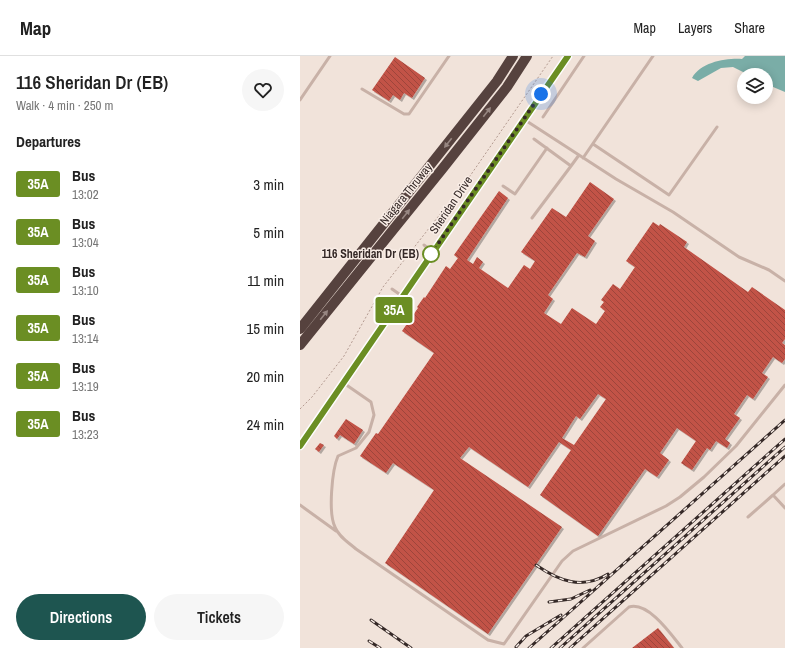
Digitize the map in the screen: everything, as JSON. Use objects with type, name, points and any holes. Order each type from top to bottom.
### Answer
[{"type":"highway","name":"Niagara Thruway","points":[[300,329],[497,81],[513,56]]},
{"type":"highway","name":"Niagara Thruway","points":[[300,345],[448,162],[507,87],[528,56]]},
{"type":"main road","name":"Sheridan Drive","points":[[300,446],[568,56]]},
{"type":"lane","points":[[300,100],[330,56]]},
{"type":"lane","points":[[362,89],[404,114],[409,114],[449,56]]},
{"type":"lane","points":[[543,117],[584,56]]},
{"type":"lane","points":[[583,158],[653,56]]},
{"type":"lane","points":[[524,120],[583,158],[673,212],[739,257],[769,270],[785,281]]},
{"type":"lane","points":[[593,144],[669,195],[717,127]]},
{"type":"lane","points":[[534,139],[571,166]]},
{"type":"lane","points":[[503,186],[515,194],[548,148]]},
{"type":"lane","points":[[532,218],[579,155]]},
{"type":"lane","points":[[424,245],[433,252]]},
{"type":"lane","points":[[392,289],[403,296]]},
{"type":"lane","points":[[338,533],[334,526],[332,513],[334,466],[338,456],[356,448],[369,432],[374,415],[371,402],[343,383]]},
{"type":"lane","points":[[300,505],[338,533],[356,549],[488,640],[504,644],[562,561],[573,552],[666,506],[680,497],[704,477],[736,446],[785,385]]},
{"type":"lane","points":[[748,517],[785,484]]},
{"type":"lane","points":[[773,495],[785,508]]},
{"type":"lane","points":[[583,648],[629,607],[634,605],[649,611],[682,648]]},
{"type":"path","points":[[300,409],[336,367],[360,331],[383,287],[470,176],[553,56]]},
{"type":"water","points":[[745,56],[785,56],[785,92],[773,87],[773,68],[721,68],[698,81],[692,78],[701,68],[714,62],[729,59],[742,59]]},
{"type":"building","points":[[395,57],[425,78],[412,98],[404,93],[400,100],[393,95],[389,101],[372,90]]},
{"type":"building","points":[[590,182],[614,199],[588,236],[595,241],[585,257],[577,253],[548,295],[553,299],[544,313],[561,324],[572,308],[596,324],[605,311],[600,307],[604,302],[601,300],[613,284],[620,289],[635,267],[626,261],[653,222],[659,226],[660,224],[687,242],[684,247],[748,292],[752,287],[785,310],[785,339],[782,343],[785,345],[785,359],[782,363],[773,357],[762,373],[768,377],[753,399],[747,395],[734,414],[740,418],[725,439],[730,443],[727,448],[716,441],[710,450],[707,448],[692,470],[681,463],[696,441],[677,428],[660,453],[669,460],[657,477],[645,469],[598,536],[540,495],[571,450],[559,442],[528,487],[469,447],[460,458],[562,527],[488,634],[385,563],[434,490],[393,463],[386,473],[360,456],[376,433],[378,434],[434,353],[402,331],[446,266],[450,269],[458,258],[454,255],[499,191],[508,198],[467,260],[473,264],[477,257],[483,262],[479,268],[508,288],[524,265],[530,269],[535,261],[521,252],[552,208],[566,217]],"holes":[[[598,394],[606,399],[574,445],[562,438],[576,416],[580,419]]]},
{"type":"building","points":[[346,419],[363,430],[354,444],[340,435],[337,439],[334,436]]},
{"type":"building","points":[[320,443],[324,445],[319,452],[315,449]]},
{"type":"building","points":[[658,628],[674,648],[632,648]]},
{"type":"railway","points":[[529,648],[785,420]]},
{"type":"railway","points":[[551,648],[785,439]]},
{"type":"railway","points":[[560,648],[785,447]]},
{"type":"railway","points":[[570,648],[785,456]]},
{"type":"railway","points":[[536,565],[553,575],[571,582],[589,582],[608,574]]},
{"type":"railway","points":[[549,602],[571,599],[590,590]]},
{"type":"railway","points":[[516,647],[526,636],[561,615]]},
{"type":"railway","points":[[371,620],[411,648]]},
{"type":"railway","points":[[369,641],[380,648]]},
{"type":"bus line","name":"35A","points":[[300,446],[568,56]]},
{"type":"place","name":"116 Sheridan Dr (EB)","points":[[431,254]]},
{"type":"route","points":[[431,254],[541,94]]}]
